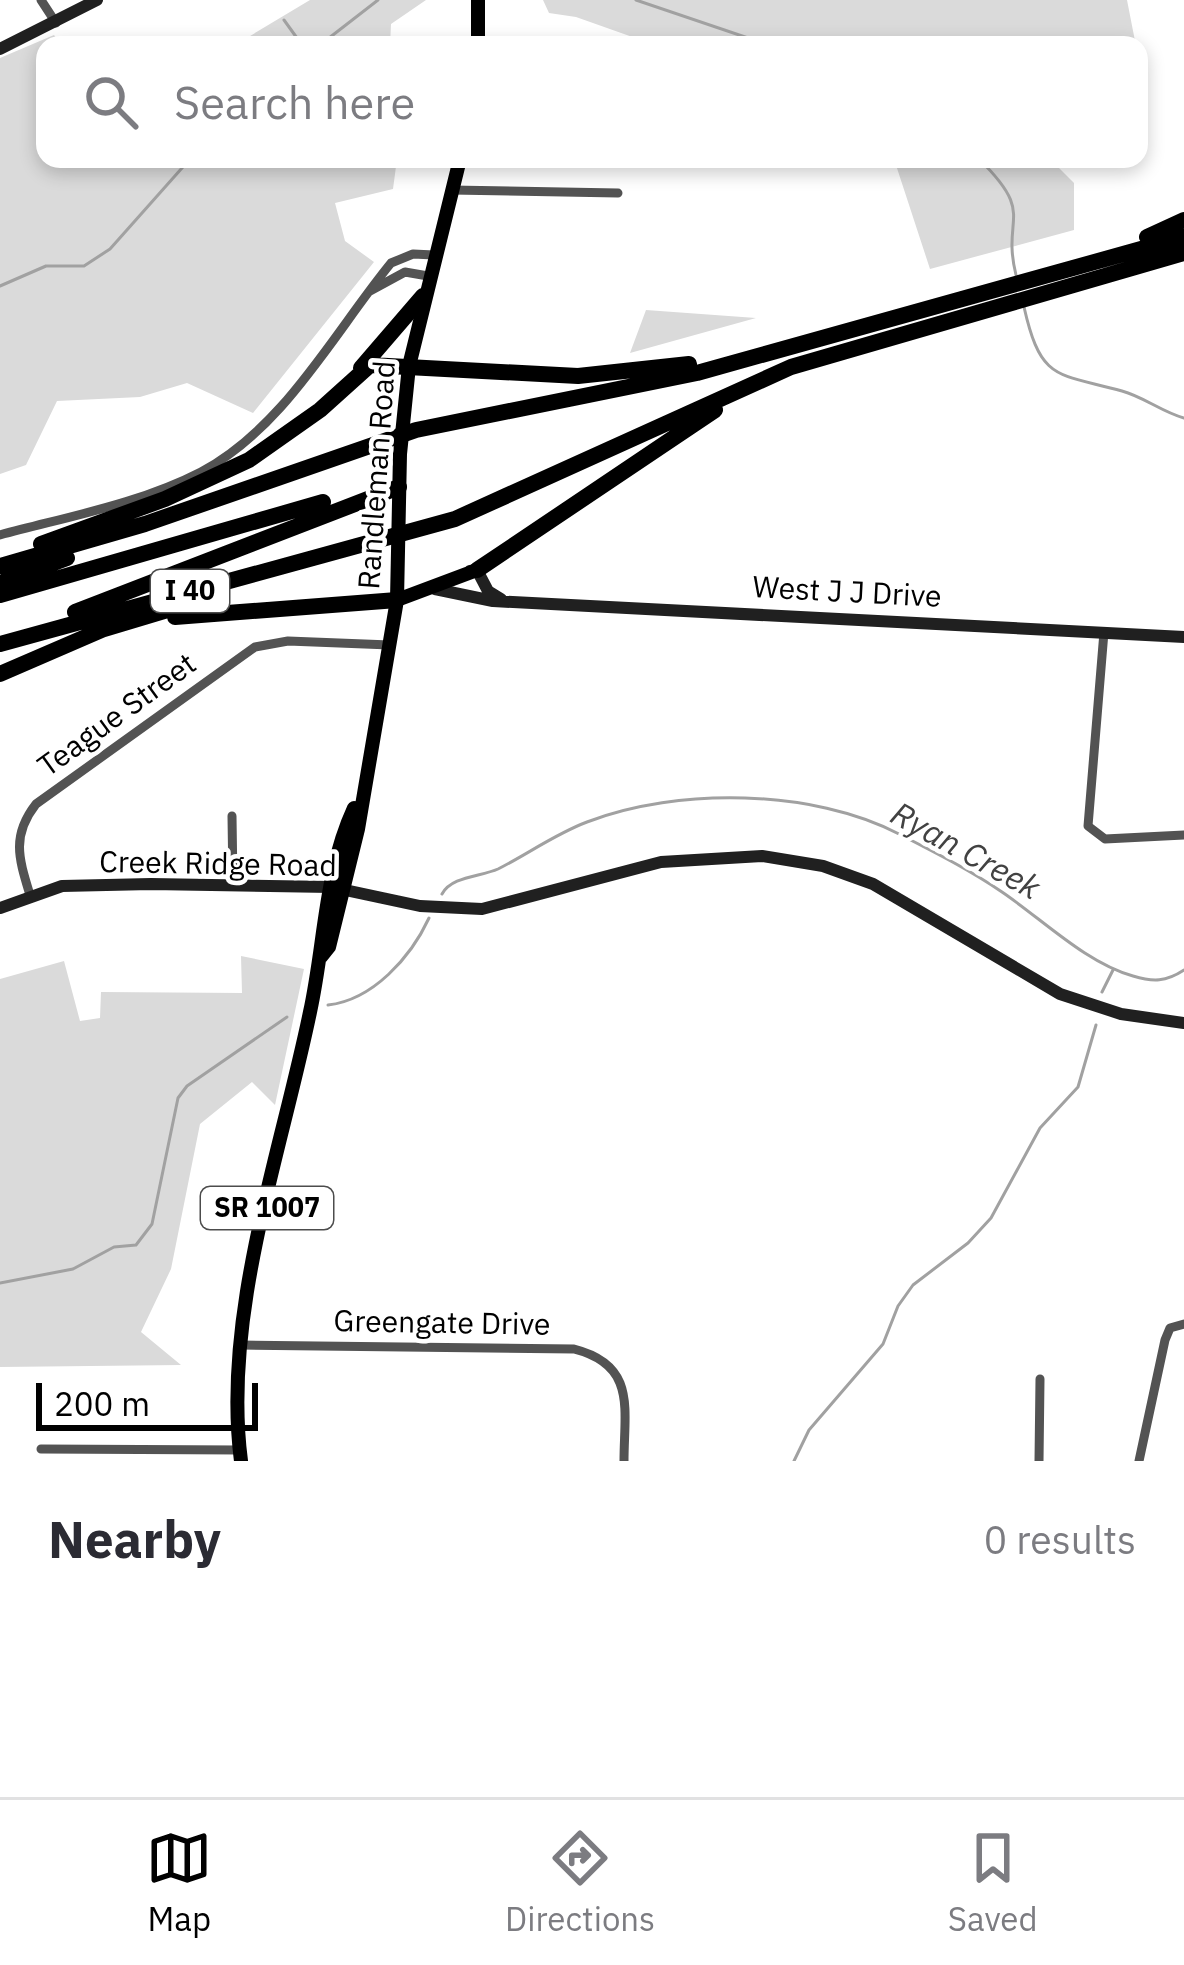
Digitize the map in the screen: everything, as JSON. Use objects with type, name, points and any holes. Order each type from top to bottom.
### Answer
[{"type":"highway","points":[[1184,220],[1133,242],[1119,264],[1184,267]]},
{"type":"highway","name":"I 40","points":[[1119,264],[1184,237]]},
{"type":"highway","name":"I 40","points":[[0,562],[145,524],[416,430],[653,383],[1119,264],[1184,254]]},
{"type":"highway","points":[[0,562],[165,500],[249,460],[320,410],[423,296]]},
{"type":"highway","name":"I 40","points":[[0,640],[380,541],[513,496],[742,386],[1001,296]]},
{"type":"highway","points":[[356,372],[370,365],[578,376],[765,354]]},
{"type":"highway","points":[[477,570],[730,401],[742,386]]},
{"type":"highway","points":[[0,595],[313,505],[399,487]]},
{"type":"highway","points":[[0,640],[399,487]]},
{"type":"highway","points":[[0,584],[145,524]]},
{"type":"highway","points":[[0,674],[104,629],[356,555],[380,541]]},
{"type":"highway","points":[[104,629],[209,612],[397,596]]},
{"type":"main road","points":[[0,49],[97,0]]},
{"type":"main road","points":[[478,0],[478,36]]},
{"type":"main road","name":"Randleman Road","points":[[241,1456],[240,1345],[321,957],[318,945],[359,797],[390,645],[397,596],[404,398],[423,296],[457,168]]},
{"type":"main road","points":[[397,596],[477,570],[491,594],[508,601]]},
{"type":"main road","name":"West J J Drive","points":[[397,596],[435,589],[477,570]]},
{"type":"main road","name":"West J J Drive","points":[[435,589],[508,601],[1184,637]]},
{"type":"main road","name":"Creek Ridge Road","points":[[0,908],[30,895],[97,884],[336,888],[420,906],[482,909],[679,858],[783,858],[843,872],[890,892],[1060,994],[1121,1014],[1184,1023]]},
{"type":"street","points":[[40,0],[56,23]]},
{"type":"street","points":[[451,190],[617,193]]},
{"type":"street","points":[[0,536],[134,498],[202,471],[272,415],[397,259],[434,254]]},
{"type":"street","points":[[370,291],[405,272],[428,276]]},
{"type":"street","points":[[1104,632],[1089,806],[1094,835],[1184,835]]},
{"type":"street","name":"Teague Street","points":[[30,895],[17,848],[19,831],[36,804],[230,663],[271,642],[390,645]]},
{"type":"street","points":[[232,816],[233,885]]},
{"type":"street","points":[[1138,1461],[1165,1340],[1170,1328],[1184,1324]]},
{"type":"street","name":"Greengate Drive","points":[[240,1345],[574,1349],[596,1355],[610,1364],[624,1389],[624,1461]]},
{"type":"street","points":[[1039,1461],[1040,1379]]},
{"type":"street","points":[[41,1449],[241,1456]]},
{"type":"shaded area","points":[[310,0],[426,0],[391,24],[390,36],[250,36]]},
{"type":"shaded area","points":[[543,0],[1127,0],[1134,36],[630,36],[549,13]]},
{"type":"shaded area","points":[[36,43],[36,168],[396,168],[393,189],[335,203],[345,241],[374,262],[253,413],[187,383],[140,397],[57,401],[26,465],[0,474],[0,58]]},
{"type":"shaded area","points":[[897,168],[1059,168],[1074,183],[1074,230],[930,269]]},
{"type":"shaded area","points":[[646,310],[756,318],[630,353]]},
{"type":"shaded area","points":[[241,956],[304,969],[275,1105],[252,1082],[200,1124],[171,1269],[141,1332],[181,1365],[0,1367],[0,979],[64,961],[80,1021],[100,1018],[101,992],[242,993]]},
{"type":"waterway","points":[[332,36],[378,0]]},
{"type":"waterway","points":[[636,0],[742,36]]},
{"type":"waterway","points":[[284,20],[296,36]]},
{"type":"waterway","points":[[0,286],[46,266],[84,266],[110,249],[182,168]]},
{"type":"waterway","points":[[988,168],[1012,205],[1016,275]]},
{"type":"waterway","points":[[1024,307],[1037,349],[1055,370],[1130,394],[1184,418]]},
{"type":"waterway","name":"Ryan Creek","points":[[442,894],[452,884],[498,869],[575,827],[623,811],[703,799],[786,801],[865,819],[899,834],[990,884],[1081,951],[1116,970],[1153,980],[1184,970]]},
{"type":"waterway","name":"Ryan Creek","points":[[328,1005],[360,995],[389,974],[429,918]]},
{"type":"waterway","points":[[1102,992],[1113,970]]},
{"type":"waterway","name":"Ryan Creek","points":[[0,1283],[73,1269],[114,1247],[136,1245],[152,1224],[178,1098],[187,1086],[287,1017]]},
{"type":"waterway","points":[[794,1461],[809,1430],[883,1344],[898,1306],[913,1285],[968,1243],[991,1218],[1040,1128],[1078,1087],[1096,1025]]}]
